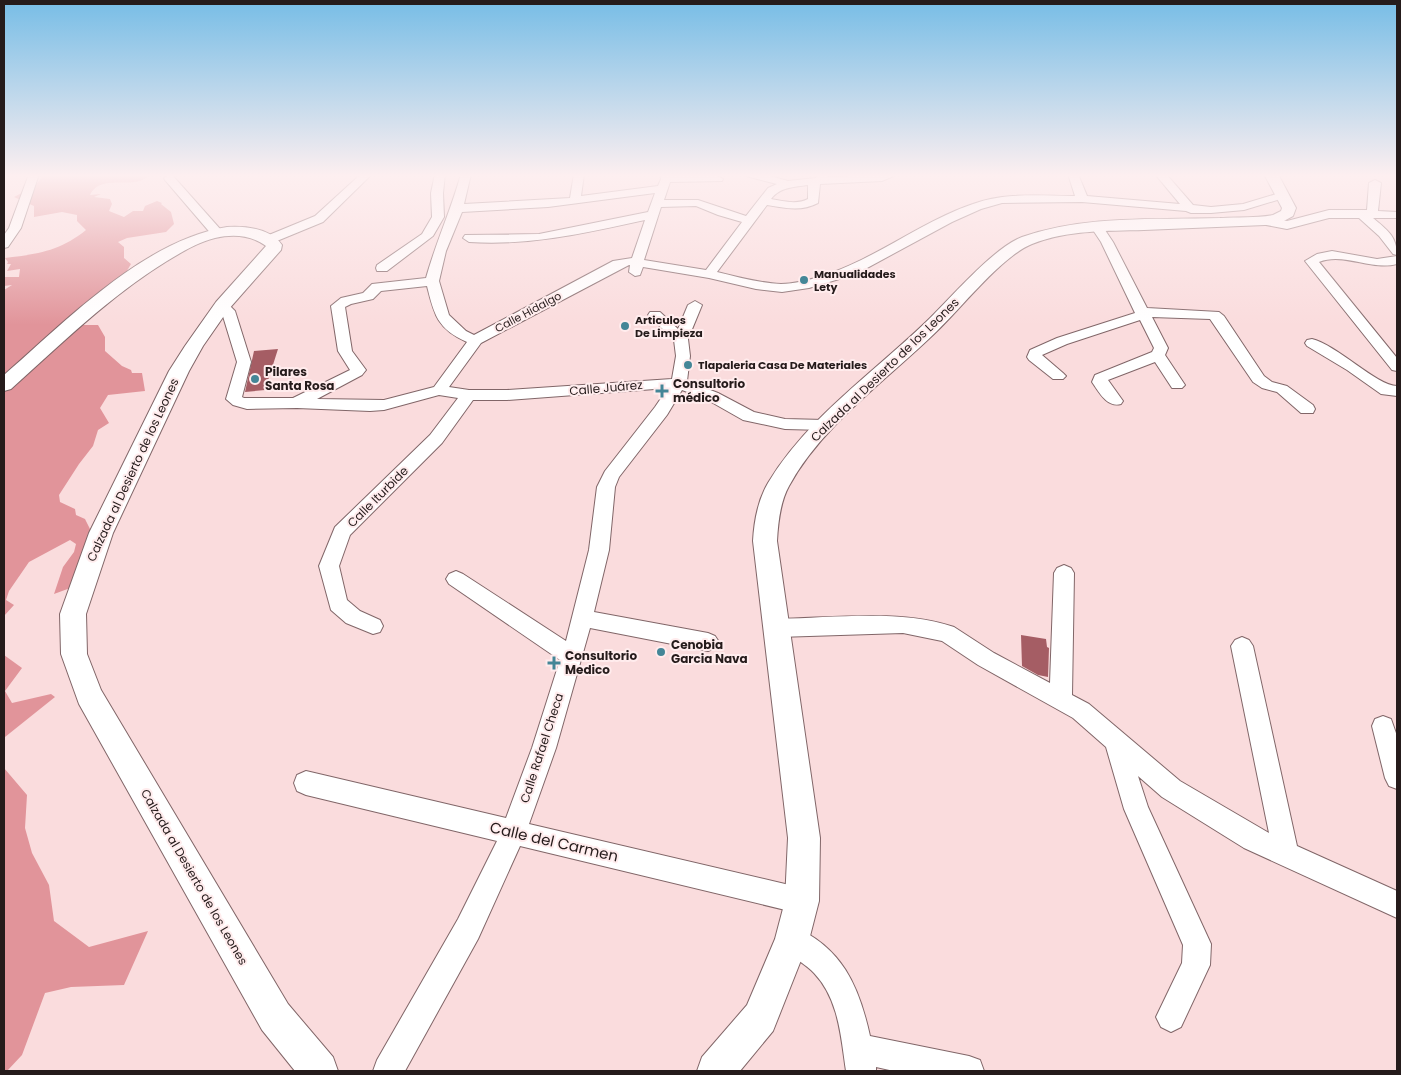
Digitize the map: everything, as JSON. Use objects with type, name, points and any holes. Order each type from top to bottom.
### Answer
[{"type":"street","points":[[4,244],[17,224]]},
{"type":"street","points":[[209,224],[217,233]]},
{"type":"street","points":[[4,384],[94,306],[178,247],[217,233],[250,232],[261,235],[268,240],[309,224]]},
{"type":"street","points":[[382,268],[427,236],[434,224]]},
{"type":"street","points":[[451,224],[440,251],[432,281],[442,316],[461,334],[475,340]]},
{"type":"street","points":[[469,238],[477,224]]},
{"type":"street","points":[[440,251],[469,238],[498,242],[541,238],[611,224]]},
{"type":"street","points":[[636,267],[649,224]]},
{"type":"street","points":[[709,274],[745,224]]},
{"type":"street","name":"Calle Hidalgo","points":[[439,390],[464,358],[475,340],[618,264],[628,261],[636,267],[709,274],[756,285],[782,288],[809,284],[850,271],[937,224]]},
{"type":"street","name":"Calzada al Desierto de los Leones","points":[[716,1071],[760,1018],[792,940],[802,901],[804,838],[778,628],[765,541],[766,521],[777,486],[788,468],[824,425],[931,326],[1005,253],[1026,241],[1049,234],[1097,227],[1176,224]]},
{"type":"street","points":[[1376,224],[1397,251]]},
{"type":"street","points":[[1097,227],[1107,242],[1161,348],[1158,355],[1100,378],[1100,382],[1115,402]]},
{"type":"street","name":"Calzada al Desierto de los Leones","points":[[268,240],[274,245],[273,250],[222,306],[179,371],[101,533],[73,614],[74,654],[89,695],[275,1016],[319,1071]]},
{"type":"street","points":[[1397,260],[1390,262],[1362,260],[1352,256],[1316,258],[1311,261],[1397,367]]},
{"type":"street","points":[[297,403],[358,370],[345,352],[337,308],[342,302],[368,296],[377,287],[432,281]]},
{"type":"street","name":"Calle Rafael Checa","points":[[388,1071],[468,929],[514,832],[544,748],[582,618],[599,550],[606,487],[611,475],[661,411],[679,383],[683,356],[681,339],[695,305]]},
{"type":"street","points":[[222,306],[228,311],[244,362],[234,399],[238,402],[247,404],[297,403],[370,406],[439,390]]},
{"type":"street","points":[[655,314],[681,339]]},
{"type":"street","points":[[1058,376],[1038,361],[1034,357],[1035,353],[1062,341],[1142,314],[1214,315],[1219,319],[1258,379],[1267,385],[1282,389],[1307,409]]},
{"type":"street","points":[[1312,343],[1352,367],[1386,391],[1397,391]]},
{"type":"street","points":[[1158,355],[1177,385]]},
{"type":"street","name":"Calle Juárez","points":[[439,390],[469,395],[582,391],[679,383],[712,396],[749,416],[785,424],[824,425]]},
{"type":"street","name":"Calle Iturbide","points":[[373,626],[353,616],[338,604],[330,566],[342,532],[436,439],[469,395]]},
{"type":"street","points":[[1061,700],[1064,573]]},
{"type":"street","points":[[456,579],[571,656]]},
{"type":"street","points":[[582,618],[708,642]]},
{"type":"street","points":[[778,628],[903,625],[947,633],[986,659],[1081,711],[1171,789],[1253,839],[1397,905]]},
{"type":"street","points":[[1242,646],[1286,854]]},
{"type":"street","points":[[1383,726],[1397,778]]},
{"type":"street","points":[[1116,742],[1136,809],[1197,944],[1196,965],[1172,1017]]},
{"type":"street","name":"Calle del Carmen","points":[[306,783],[802,901]]},
{"type":"street","points":[[792,940],[816,954],[830,971],[843,993],[852,1016],[860,1060],[969,1071]]},
{"type":"shaded area","points":[[80,224],[174,224],[166,232],[127,238],[118,242],[124,247],[124,258],[131,264],[115,291],[82,325],[98,325],[105,337],[105,351],[122,366],[131,370],[132,373],[142,373],[145,391],[108,395],[100,408],[109,423],[98,430],[93,446],[59,495],[60,502],[75,509],[76,515],[85,519],[92,533],[73,587],[54,594],[63,567],[74,552],[76,544],[70,540],[29,562],[9,591],[6,600],[14,605],[4,616],[4,290],[12,285],[4,286],[4,277],[19,277],[20,269],[7,271],[11,264],[7,264],[8,262],[5,258],[28,255],[58,247],[86,230]]},
{"type":"shaded area","points":[[4,655],[22,668],[5,691],[12,703],[51,694],[55,697],[5,737],[4,741]]},
{"type":"shaded area","points":[[4,768],[27,795],[25,828],[32,853],[49,885],[54,921],[89,947],[148,931],[124,985],[71,987],[45,993],[22,1055],[7,1071],[4,1071]]},
{"type":"building","name":"Pilares Santa Rosa","points":[[278,349],[265,390],[245,392],[254,351]]},
{"type":"building","points":[[1021,635],[1046,639],[1047,647],[1049,648],[1048,677],[1038,675],[1022,666]]},
{"type":"place","name":"Manualidades Lety","points":[[804,280]]},
{"type":"place","name":"Articulos De Limpieza","points":[[625,326]]},
{"type":"place","name":"Tlapaleria Casa De Materiales","points":[[688,365]]},
{"type":"place","name":"Pilares Santa Rosa","points":[[255,379]]},
{"type":"place","name":"Consultorio médico","points":[[662,391]]},
{"type":"place","name":"Cenobia Garcia Nava","points":[[661,652]]},
{"type":"place","name":"Consultorio Medico","points":[[554,663]]}]
